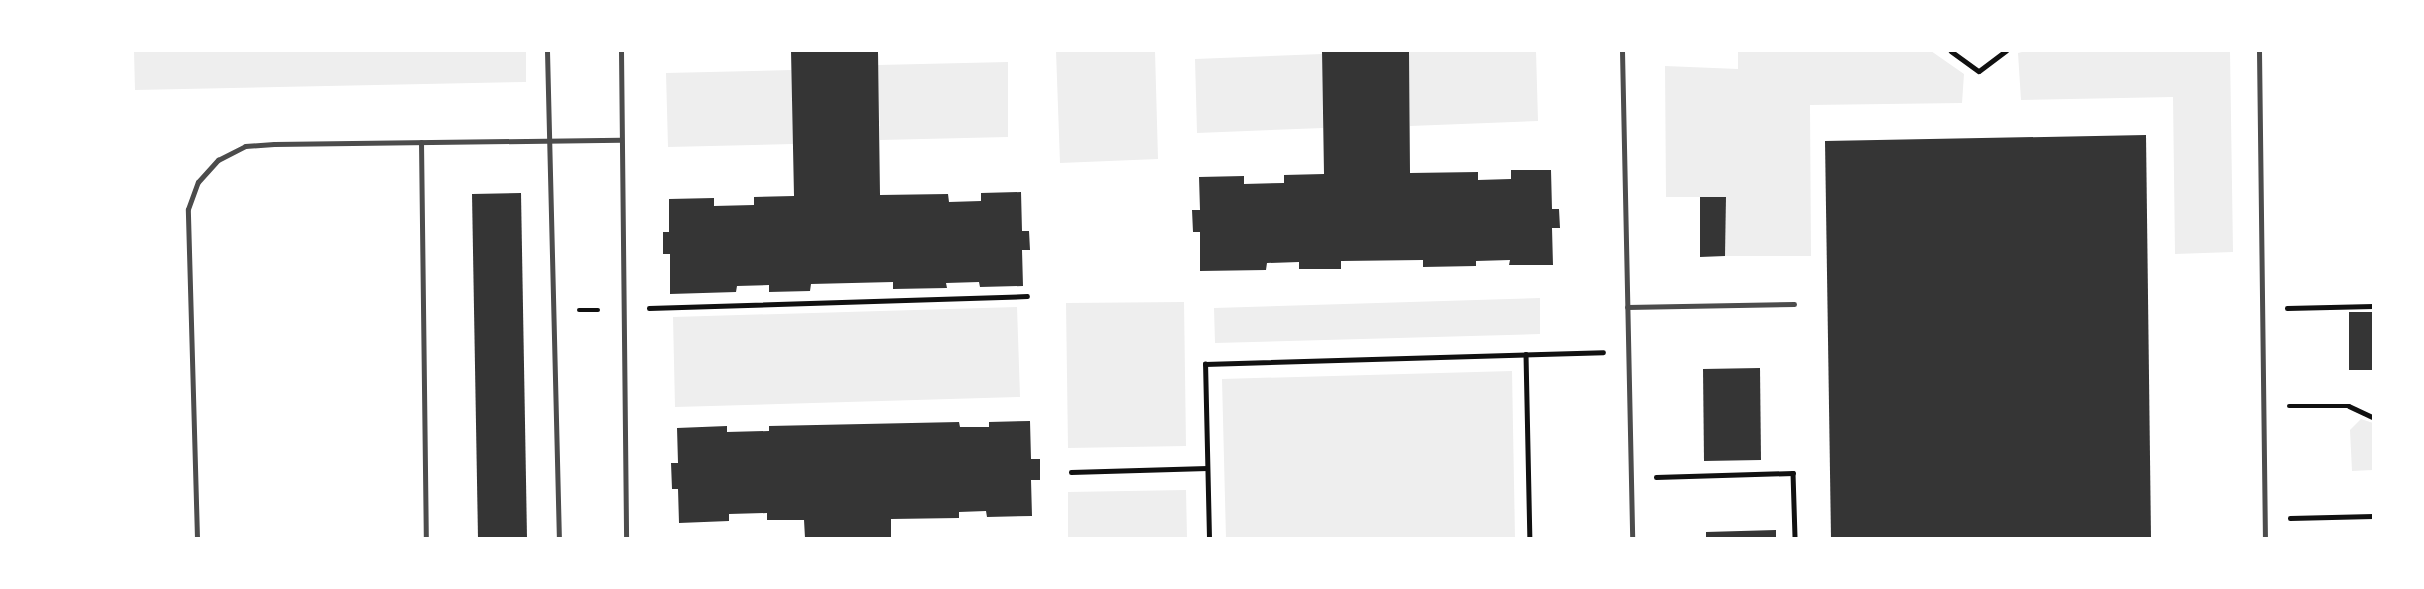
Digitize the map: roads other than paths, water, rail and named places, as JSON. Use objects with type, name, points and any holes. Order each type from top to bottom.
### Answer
[{"type":"lane","points":[[547,51],[559,538]]},
{"type":"lane","points":[[621,51],[626,538]]},
{"type":"lane","points":[[1622,51],[1632,538]]},
{"type":"lane","points":[[2259,51],[2265,538]]},
{"type":"lane","points":[[197,538],[188,209],[198,181],[218,160],[245,146],[621,140]]},
{"type":"lane","points":[[421,142],[426,538]]},
{"type":"lane","points":[[1628,307],[1794,304]]}]
